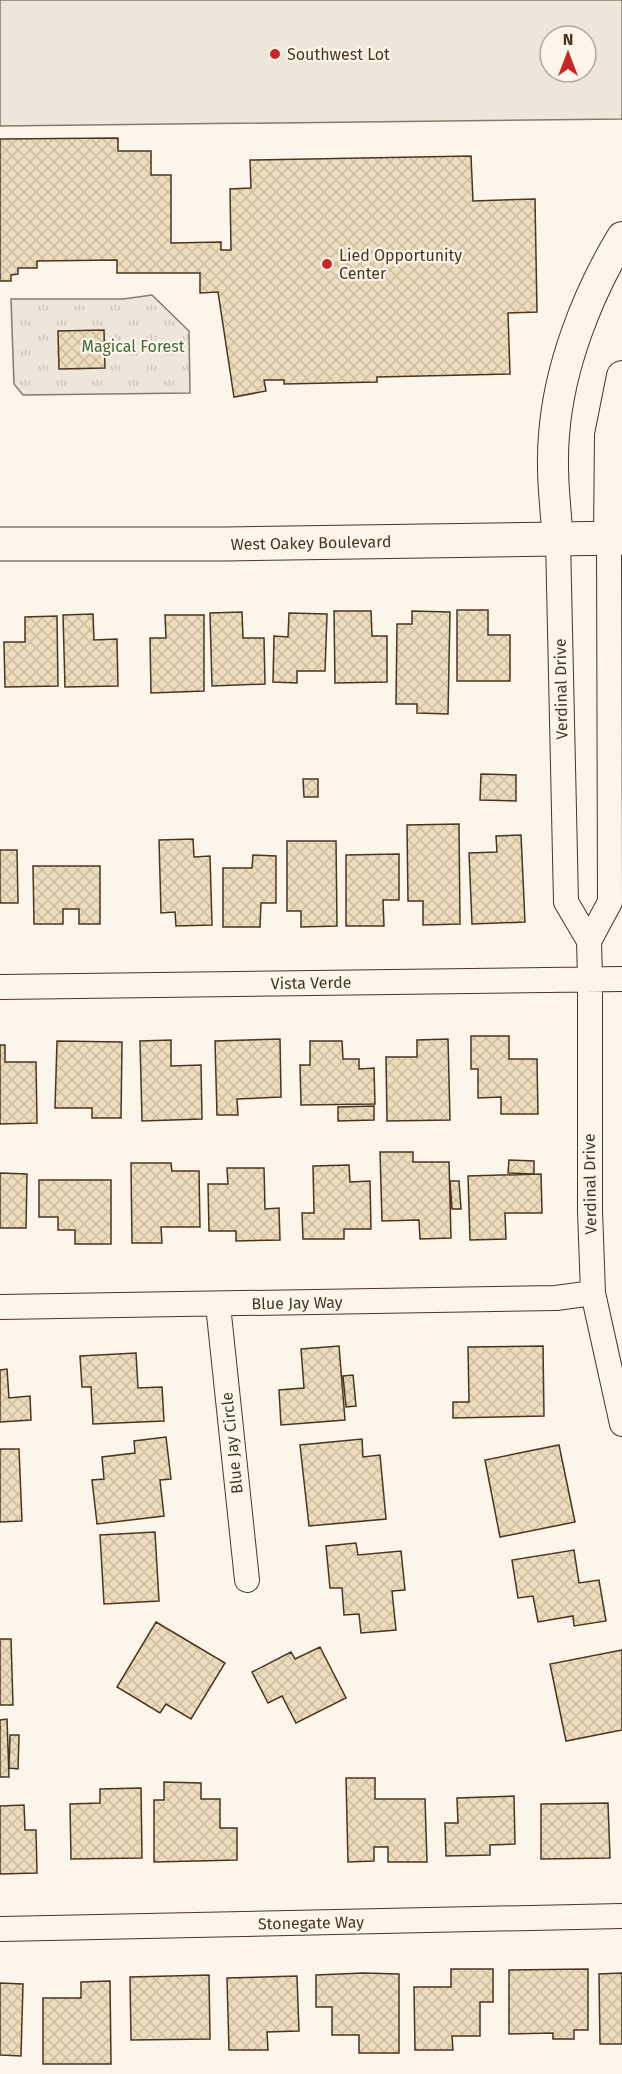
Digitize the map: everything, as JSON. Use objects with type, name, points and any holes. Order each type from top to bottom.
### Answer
[{"type":"main road","name":"West Oakey Boulevard","points":[[0,544],[616,538]]},
{"type":"street","points":[[558,540],[553,475],[559,395],[575,341],[602,270],[622,237]]},
{"type":"street","points":[[588,941],[610,902],[616,538],[610,436],[622,376]]},
{"type":"street","name":"Verdinal Drive","points":[[558,540],[566,902],[588,941],[590,979],[590,1211],[593,1293],[622,1424]]},
{"type":"street","name":"Vista Verde","points":[[0,987],[622,979]]},
{"type":"street","name":"Blue Jay Way","points":[[0,1307],[556,1298],[593,1293]]},
{"type":"street","name":"Blue Jay Circle","points":[[218,1305],[247,1580]]},
{"type":"street","name":"Stonegate Way","points":[[0,1929],[622,1916]]},
{"type":"green space","name":"Magical Forest","points":[[152,295],[189,331],[190,393],[23,395],[14,384],[11,299],[123,299]]},
{"type":"shaded area","name":"Southwest Lot","points":[[0,0],[622,0],[622,119],[0,126]]},
{"type":"building","name":"Lied Opportunity Center","points":[[118,138],[118,151],[151,151],[151,175],[171,175],[171,243],[221,242],[221,250],[231,250],[230,189],[251,188],[250,160],[471,156],[473,201],[535,199],[537,312],[508,313],[510,374],[377,377],[377,382],[284,384],[284,380],[264,380],[266,391],[234,397],[218,292],[200,293],[200,273],[117,273],[117,260],[37,261],[37,268],[18,268],[18,274],[11,275],[11,281],[0,281],[0,139]]},
{"type":"building","points":[[104,330],[105,368],[59,369],[58,331]]},
{"type":"building","points":[[457,610],[488,610],[488,635],[510,635],[510,681],[457,681]]},
{"type":"building","points":[[334,611],[371,611],[372,636],[387,636],[387,682],[335,683]]},
{"type":"building","points":[[412,611],[450,612],[448,714],[417,713],[417,704],[396,704],[397,624],[412,624]]},
{"type":"building","points":[[242,612],[243,638],[264,638],[265,684],[212,686],[210,613]]},
{"type":"building","points":[[289,613],[327,614],[325,671],[297,671],[297,683],[273,682],[274,636],[288,637]]},
{"type":"building","points":[[93,614],[94,640],[117,639],[118,686],[65,687],[63,615]]},
{"type":"building","points":[[165,615],[204,615],[204,691],[151,693],[150,638],[166,638]]},
{"type":"building","points":[[57,616],[58,686],[5,687],[4,642],[25,642],[25,617]]},
{"type":"building","points":[[481,774],[516,775],[516,801],[480,800]]},
{"type":"building","points":[[303,779],[318,779],[318,797],[304,797]]},
{"type":"building","points":[[459,824],[460,924],[423,925],[423,901],[408,901],[407,825]]},
{"type":"building","points":[[521,835],[525,922],[472,924],[469,853],[497,852],[496,836]]},
{"type":"building","points":[[193,839],[194,857],[210,856],[212,925],[176,926],[175,912],[161,913],[159,840]]},
{"type":"building","points":[[287,841],[336,841],[337,926],[301,927],[301,911],[287,911]]},
{"type":"building","points":[[0,850],[17,850],[18,903],[0,903]]},
{"type":"building","points":[[399,854],[399,900],[383,900],[384,926],[346,926],[346,855]]},
{"type":"building","points":[[253,855],[276,856],[276,903],[261,903],[260,927],[223,927],[223,868],[252,868]]},
{"type":"building","points":[[33,866],[100,866],[100,924],[79,924],[79,909],[63,909],[63,924],[34,924]]},
{"type":"building","points":[[471,1036],[509,1036],[509,1059],[537,1059],[538,1114],[501,1114],[501,1097],[478,1098],[478,1069],[471,1069]]},
{"type":"building","points":[[280,1039],[281,1097],[237,1099],[238,1115],[217,1115],[215,1041]]},
{"type":"building","points":[[448,1039],[450,1120],[387,1121],[386,1057],[417,1057],[417,1040]]},
{"type":"building","points":[[171,1040],[171,1066],[201,1065],[202,1119],[142,1121],[140,1041]]},
{"type":"building","points":[[57,1041],[122,1042],[121,1118],[92,1118],[92,1108],[55,1108]]},
{"type":"building","points":[[310,1041],[342,1041],[343,1059],[359,1059],[359,1069],[374,1068],[375,1104],[301,1105],[300,1065],[310,1065]]},
{"type":"building","points":[[0,1045],[5,1045],[5,1062],[36,1062],[37,1123],[0,1124]]},
{"type":"building","points":[[374,1106],[374,1120],[338,1121],[338,1107]]},
{"type":"building","points":[[380,1152],[413,1152],[413,1162],[449,1162],[451,1238],[420,1239],[419,1220],[382,1221]]},
{"type":"building","points":[[509,1160],[534,1161],[534,1174],[508,1173]]},
{"type":"building","points":[[131,1163],[171,1163],[172,1171],[199,1171],[200,1227],[161,1227],[162,1243],[132,1243]]},
{"type":"building","points":[[349,1165],[350,1182],[370,1181],[371,1229],[344,1229],[344,1239],[303,1239],[302,1213],[314,1213],[313,1166]]},
{"type":"building","points":[[227,1168],[264,1168],[265,1209],[279,1208],[280,1240],[236,1241],[236,1231],[209,1231],[208,1184],[228,1184]]},
{"type":"building","points":[[0,1173],[27,1174],[26,1228],[0,1228]]},
{"type":"building","points":[[541,1174],[542,1213],[505,1213],[506,1239],[470,1240],[468,1176]]},
{"type":"building","points":[[39,1180],[111,1180],[111,1244],[75,1244],[75,1230],[58,1230],[58,1217],[39,1217]]},
{"type":"building","points":[[450,1181],[459,1181],[461,1209],[452,1209]]},
{"type":"building","points":[[339,1346],[345,1420],[281,1425],[279,1390],[304,1388],[301,1349]]},
{"type":"building","points":[[543,1346],[544,1416],[453,1418],[453,1402],[469,1402],[468,1347]]},
{"type":"building","points":[[136,1353],[138,1388],[162,1387],[164,1421],[93,1424],[91,1387],[82,1387],[80,1356]]},
{"type":"building","points":[[7,1369],[9,1398],[30,1396],[31,1420],[0,1422],[0,1370]]},
{"type":"building","points":[[353,1375],[356,1406],[346,1407],[343,1376]]},
{"type":"building","points":[[166,1437],[171,1479],[160,1480],[164,1516],[97,1524],[92,1480],[104,1479],[102,1457],[135,1453],[134,1441]]},
{"type":"building","points":[[362,1439],[363,1457],[380,1455],[386,1519],[309,1526],[300,1445]]},
{"type":"building","points":[[559,1445],[575,1522],[500,1537],[485,1460]]},
{"type":"building","points":[[0,1449],[19,1449],[22,1521],[0,1522]]},
{"type":"building","points":[[155,1532],[159,1601],[104,1604],[100,1535]]},
{"type":"building","points":[[356,1543],[358,1555],[401,1551],[405,1590],[392,1591],[396,1630],[361,1633],[359,1614],[344,1615],[342,1588],[330,1588],[326,1546]]},
{"type":"building","points":[[574,1550],[579,1583],[599,1580],[606,1621],[574,1626],[573,1616],[538,1622],[533,1596],[518,1598],[512,1560]]},
{"type":"building","points":[[156,1622],[225,1663],[191,1719],[166,1704],[160,1713],[117,1687]]},
{"type":"building","points":[[0,1639],[11,1639],[13,1705],[0,1705]]},
{"type":"building","points":[[320,1647],[346,1698],[296,1723],[282,1696],[268,1703],[252,1672],[291,1652],[295,1659]]},
{"type":"building","points":[[622,1650],[622,1730],[566,1741],[550,1664]]},
{"type":"building","points":[[7,1719],[9,1777],[0,1777],[0,1720]]},
{"type":"building","points":[[10,1735],[19,1735],[18,1769],[9,1768]]},
{"type":"building","points":[[346,1778],[375,1778],[375,1799],[425,1799],[427,1862],[388,1862],[388,1847],[374,1847],[374,1861],[348,1862]]},
{"type":"building","points":[[164,1782],[201,1783],[201,1799],[220,1799],[220,1828],[237,1828],[237,1860],[154,1862],[154,1800],[164,1800]]},
{"type":"building","points":[[141,1788],[142,1858],[71,1859],[70,1804],[100,1803],[100,1789]]},
{"type":"building","points":[[514,1796],[515,1844],[490,1845],[490,1855],[446,1856],[445,1823],[458,1823],[457,1798]]},
{"type":"building","points":[[608,1803],[610,1858],[541,1859],[541,1804]]},
{"type":"building","points":[[24,1805],[25,1830],[36,1830],[37,1873],[0,1874],[0,1806]]},
{"type":"building","points":[[451,1969],[493,1969],[493,2002],[480,2002],[480,2036],[452,2036],[453,2050],[415,2050],[414,1987],[451,1987]]},
{"type":"building","points":[[588,1969],[588,2030],[574,2030],[574,2039],[553,2039],[553,2033],[509,2034],[509,1970]]},
{"type":"building","points":[[622,1973],[622,2044],[600,2044],[599,1974]]},
{"type":"building","points":[[399,1974],[399,2053],[359,2053],[359,2035],[332,2035],[332,2007],[316,2007],[316,1975]]},
{"type":"building","points":[[209,1975],[210,2039],[131,2040],[130,1977]]},
{"type":"building","points":[[297,1976],[299,2031],[267,2032],[268,2050],[229,2050],[227,1978]]},
{"type":"building","points":[[110,1981],[111,2064],[43,2064],[43,1998],[81,1998],[81,1982]]},
{"type":"building","points":[[0,1983],[23,1984],[21,2056],[0,2055]]},
{"type":"place","name":"Southwest Lot","points":[[275,54]]},
{"type":"place","name":"Lied Opportunity Center","points":[[327,264]]}]
